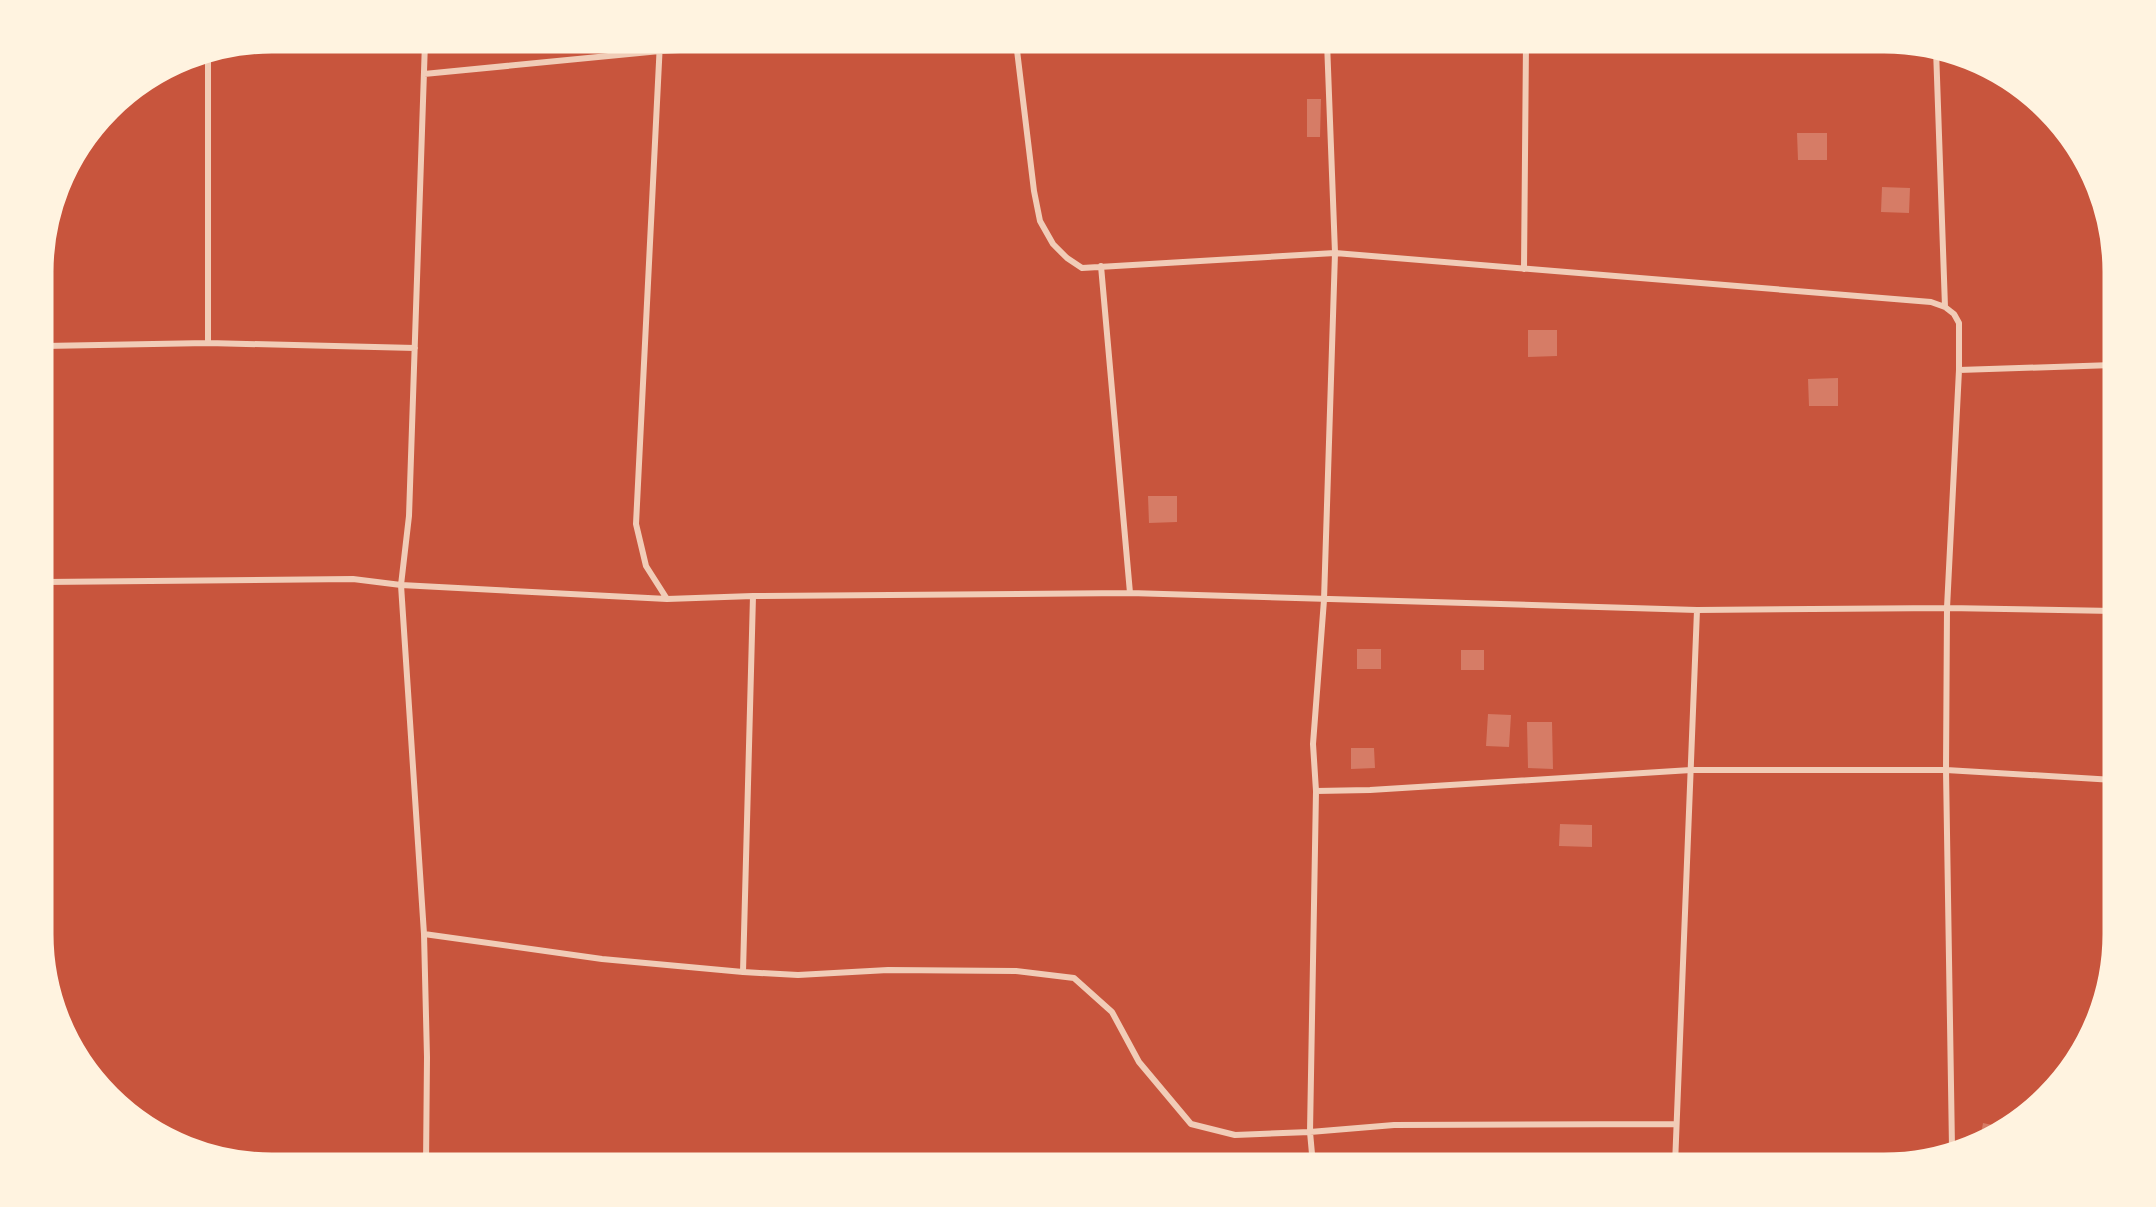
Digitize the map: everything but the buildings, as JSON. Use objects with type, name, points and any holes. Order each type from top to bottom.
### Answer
[{"type":"street","points":[[425,52],[409,516],[401,585],[424,934],[427,1057],[426,1154]]},
{"type":"street","points":[[424,74],[650,52]]},
{"type":"street","points":[[660,52],[636,525],[646,566],[667,599]]},
{"type":"street","points":[[1017,52],[1034,191],[1040,220],[1053,244],[1067,258],[1082,268],[1335,253],[1931,302],[1945,307],[1954,314],[1959,323],[1959,370],[1947,608],[1946,770],[1952,1144]]},
{"type":"street","points":[[1311,1154],[1316,791],[1313,744],[1324,600],[1335,253],[1328,52]]},
{"type":"street","points":[[1524,269],[1526,52]]},
{"type":"street","points":[[1936,59],[1945,307]]},
{"type":"street","points":[[208,62],[208,343]]},
{"type":"street","points":[[1101,266],[1130,593]]},
{"type":"street","points":[[52,346],[208,343],[415,348]]},
{"type":"street","points":[[1959,370],[2104,365]]},
{"type":"street","points":[[52,582],[353,579],[401,585],[667,599],[753,596],[1130,593],[1697,610],[1947,608],[2104,611]]},
{"type":"street","points":[[743,972],[753,596]]},
{"type":"street","points":[[1675,1154],[1697,610]]},
{"type":"street","points":[[1316,791],[1370,790],[1691,770],[1946,770],[2104,779]]},
{"type":"street","points":[[424,934],[602,959],[743,972],[798,975],[888,970],[1016,971],[1074,978],[1112,1012],[1138,1062],[1191,1124],[1235,1135],[1394,1125],[1676,1124]]}]
